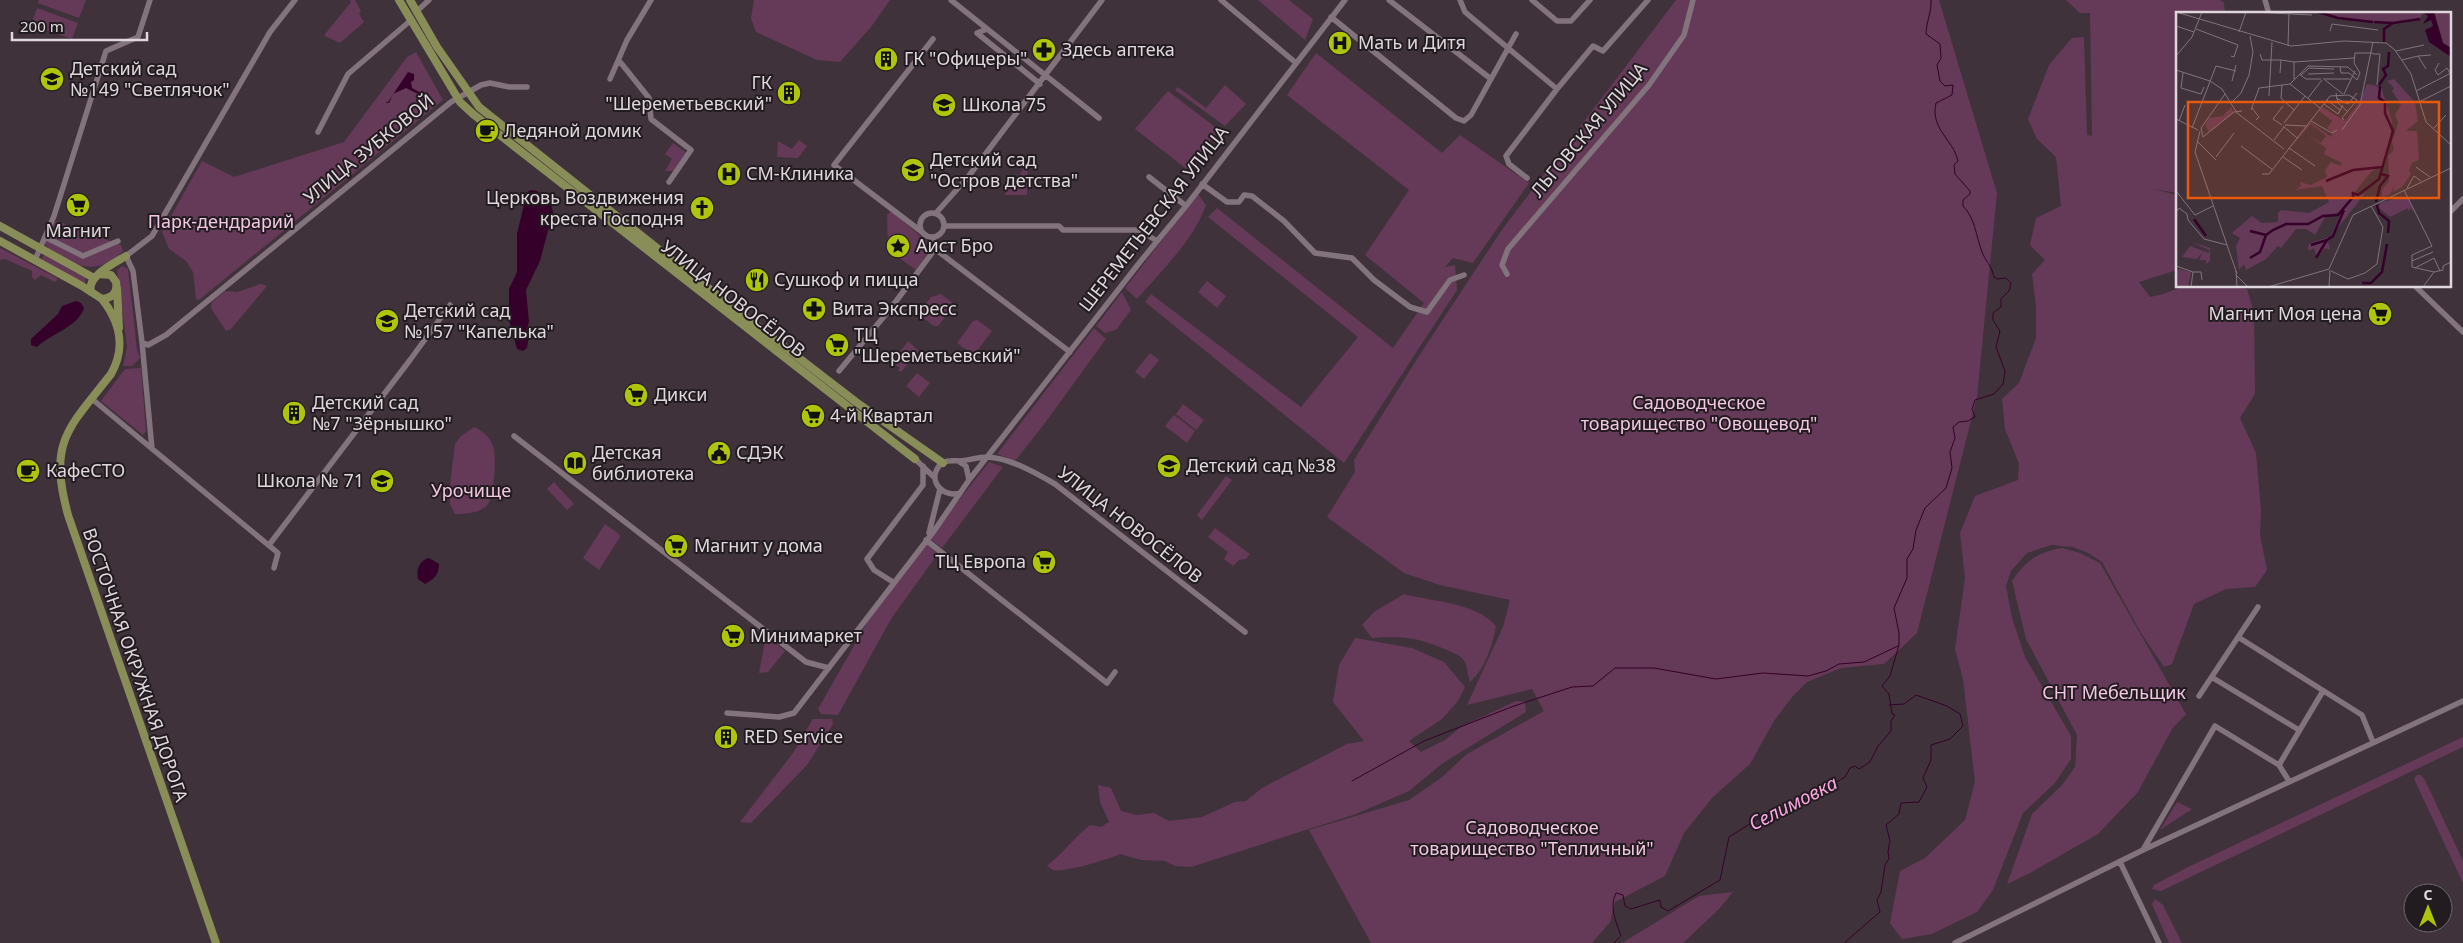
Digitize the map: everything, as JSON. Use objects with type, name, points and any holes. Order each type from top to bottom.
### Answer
[{"type":"main road","name":"УЛИЦА НОВОСЁЛОВ","points":[[399,0],[458,98],[473,114],[524,156],[915,459]]},
{"type":"main road","name":"УЛИЦА НОВОСЁЛОВ","points":[[410,0],[467,93],[479,107],[686,271],[856,402],[942,463]]},
{"type":"main road","points":[[0,226],[96,276],[111,275],[117,285]]},
{"type":"main road","points":[[0,241],[36,260],[102,300],[109,308],[119,330]]},
{"type":"main road","points":[[91,292],[90,284],[96,276],[126,256]]},
{"type":"main road","points":[[92,399],[118,363],[121,349],[114,264]]},
{"type":"main road","points":[[102,300],[110,298],[117,285]]},
{"type":"main road","name":"ВОСТОЧНАЯ ОКРУЖНАЯ ДОРОГА","points":[[92,399],[66,433],[62,445],[60,465],[63,496],[216,943]]},
{"type":"street","points":[[36,260],[54,216],[106,51],[138,38],[150,0]]},
{"type":"street","points":[[152,449],[133,271],[126,256],[152,236],[270,32],[295,0]]},
{"type":"street","points":[[416,12],[429,0]]},
{"type":"street","points":[[610,79],[627,40],[651,0]]},
{"type":"street","points":[[951,0],[1099,118]]},
{"type":"street","points":[[936,213],[968,177],[1102,0]]},
{"type":"street","points":[[1221,0],[1296,63]]},
{"type":"street","name":"ШЕРЕМЕТЬЕВСКАЯ УЛИЦА","points":[[969,480],[1186,206],[1345,0]]},
{"type":"street","points":[[1389,0],[1491,79]]},
{"type":"street","points":[[1460,0],[1464,12],[1507,50],[1557,89]]},
{"type":"street","points":[[1534,1],[1557,21],[1571,21],[1590,0]]},
{"type":"street","points":[[1528,178],[1509,164],[1506,156],[1592,46],[1603,51],[1648,0]]},
{"type":"street","name":"ЛЬГОВСКАЯ УЛИЦА","points":[[1507,274],[1502,265],[1508,249],[1649,85],[1684,35],[1693,0]]},
{"type":"street","points":[[1331,17],[1456,118],[1464,121],[1471,115],[1516,34]]},
{"type":"street","points":[[318,132],[348,74],[410,21]]},
{"type":"street","points":[[988,29],[977,33],[1040,84]]},
{"type":"street","points":[[922,232],[920,225],[922,218],[928,213],[936,213],[942,218],[944,226],[940,234],[933,237],[922,232],[834,165],[933,39]]},
{"type":"street","points":[[621,63],[649,98],[651,119],[691,150],[668,182]]},
{"type":"street","name":"УЛИЦА ЗУБКОВОЙ","points":[[142,342],[148,345],[166,335],[458,98],[475,88],[490,83],[509,87],[527,87]]},
{"type":"street","points":[[1149,177],[1186,206]]},
{"type":"street","points":[[1202,184],[1227,202],[1239,202],[1244,195],[1252,196],[1284,221],[1315,253],[1352,258],[1374,280],[1410,307],[1427,312],[1450,280],[1464,275]]},
{"type":"street","points":[[2450,212],[2463,199]]},
{"type":"street","points":[[944,226],[1058,226],[1063,230],[1136,230],[1157,241]]},
{"type":"street","points":[[45,237],[84,256],[118,242]]},
{"type":"street","points":[[933,237],[935,249],[1070,352]]},
{"type":"street","points":[[839,371],[891,308],[935,249]]},
{"type":"street","points":[[2417,288],[2463,332]]},
{"type":"street","points":[[269,545],[450,305]]},
{"type":"street","points":[[92,399],[278,553],[274,568]]},
{"type":"street","points":[[514,436],[806,662],[828,668]]},
{"type":"street","name":"УЛИЦА НОВОСЁЛОВ","points":[[958,461],[988,458],[1020,466],[1056,484],[1245,632]]},
{"type":"street","name":"УЛИЦА НОВОСЁЛОВ","points":[[915,459],[935,479]]},
{"type":"street","points":[[727,713],[779,718],[794,713],[926,540],[960,493],[969,480],[968,470],[958,461],[950,460],[942,463],[936,472],[935,479],[940,489],[949,494],[960,493]]},
{"type":"street","points":[[923,466],[923,485]]},
{"type":"street","points":[[893,582],[874,570],[867,559],[923,485],[935,479]]},
{"type":"street","points":[[926,540],[935,515],[940,489]]},
{"type":"street","points":[[926,540],[1107,683],[1116,672]]},
{"type":"street","points":[[2199,696],[2258,607]]},
{"type":"street","points":[[2238,637],[2362,715],[2373,742]]},
{"type":"street","points":[[2212,678],[2299,730]]},
{"type":"street","points":[[2279,765],[2323,690]]},
{"type":"street","points":[[1955,943],[2144,850],[2463,700]]},
{"type":"street","points":[[2144,850],[2215,726],[2279,765],[2288,782]]},
{"type":"street","points":[[2120,862],[2159,943]]},
{"type":"green space","points":[[39,0],[86,0],[79,18],[38,3]]},
{"type":"green space","points":[[350,0],[355,0],[361,11],[359,14],[364,22],[340,43],[325,36],[325,34],[351,2]]},
{"type":"green space","points":[[754,0],[890,0],[871,27],[840,62],[817,60],[756,32],[751,18]]},
{"type":"green space","points":[[1258,0],[1289,0],[1313,19],[1305,40]]},
{"type":"green space","name":"Садоводческое товарищество \"Овощевод\"","points":[[1676,0],[1939,0],[1997,193],[1977,397],[1917,633],[1884,664],[1841,668],[1807,682],[1793,696],[1774,721],[1750,764],[1713,797],[1684,833],[1665,876],[1615,902],[1610,922],[1592,943],[1371,943],[1309,830],[1409,800],[1441,778],[1467,754],[1544,711],[1532,689],[1467,705],[1503,627],[1510,600],[1440,585],[1404,573],[1327,517],[1355,472],[1354,460],[1417,359],[1501,231]]},
{"type":"green space","points":[[2066,0],[2220,0],[2224,3],[2225,12],[2176,12],[2176,193],[2153,189],[2176,195],[2176,270],[2139,282],[2150,297],[2180,288],[2247,289],[2254,312],[2255,394],[2240,418],[2256,453],[2261,510],[2260,535],[2267,570],[2255,587],[2226,589],[2194,604],[2172,664],[2164,667],[2141,633],[2102,562],[2088,553],[2073,547],[2051,545],[2027,553],[2011,571],[2006,586],[2012,618],[2025,657],[2071,736],[2071,759],[2055,783],[2023,813],[1993,890],[1977,912],[1932,934],[1902,939],[1890,923],[1900,871],[1925,858],[1965,820],[1975,782],[1963,679],[1955,649],[1965,578],[1960,533],[1975,496],[2018,480],[2019,464],[2005,429],[2002,399],[2019,383],[2036,338],[2036,306],[2032,274],[2045,260],[2030,245],[2036,218],[2061,206],[2056,157],[2037,139],[2028,119],[2049,65],[2072,38],[2084,37],[2087,135],[2092,136],[2090,13],[2080,13]]},
{"type":"green space","points":[[37,8],[78,23],[72,39],[31,25]]},
{"type":"green space","name":"Парк-дендрарий","points":[[416,52],[443,100],[199,300],[196,299],[193,272],[186,261],[169,249],[162,232],[202,161],[234,177],[344,142],[407,57]]},
{"type":"green space","points":[[1316,53],[1442,153],[1460,135],[1529,183],[1473,263],[1453,258],[1445,267],[1455,265],[1457,290],[1344,463],[1145,302],[1151,294],[1301,407],[1358,337],[1208,217],[1217,208],[1393,348],[1424,303],[1365,255],[1409,190],[1287,95]]},
{"type":"green space","points":[[1225,85],[1246,104],[1225,126],[1175,90],[1178,87],[1206,108]]},
{"type":"green space","points":[[1168,91],[1219,130],[1188,170],[1135,129]]},
{"type":"green space","points":[[799,140],[807,146],[798,158],[777,157],[778,141],[792,149]]},
{"type":"green space","points":[[673,143],[687,153],[675,171],[665,171],[672,159],[665,154]]},
{"type":"green space","points":[[1028,163],[1027,195],[1004,195]]},
{"type":"green space","points":[[1198,194],[1206,205],[1194,231],[1176,255],[1137,299],[1125,288]]},
{"type":"green space","points":[[891,211],[931,245],[931,248],[916,270],[888,250],[887,215]]},
{"type":"green space","points":[[57,221],[121,245],[123,251],[108,263],[100,266],[84,266],[68,261],[50,251],[45,243],[53,222]]},
{"type":"green space","points":[[0,248],[57,278],[57,280],[55,282],[41,275],[35,280],[32,277],[32,271],[5,259],[0,260]]},
{"type":"green space","points":[[44,255],[85,278],[84,284],[41,259]]},
{"type":"green space","points":[[122,266],[128,269],[137,350],[140,358],[132,366],[123,366],[127,347],[117,270]]},
{"type":"green space","points":[[1207,281],[1226,296],[1217,308],[1198,292]]},
{"type":"green space","points":[[261,284],[267,286],[231,329],[226,331],[211,308],[212,302],[225,291],[237,292]]},
{"type":"green space","points":[[1122,292],[1131,310],[1116,330],[1105,333],[1096,326]]},
{"type":"green space","points":[[941,294],[953,303],[953,307],[938,326],[934,326],[919,315],[919,312],[931,297]]},
{"type":"green space","points":[[977,320],[992,331],[974,355],[957,343],[973,321]]},
{"type":"green space","points":[[1094,328],[1106,339],[1045,423],[1015,461],[997,454]]},
{"type":"green space","points":[[908,341],[919,351],[901,372],[898,370],[900,368],[894,364],[895,359]]},
{"type":"green space","points":[[1150,353],[1159,360],[1144,379],[1135,372]]},
{"type":"green space","points":[[141,368],[146,431],[143,435],[101,401],[125,369]]},
{"type":"green space","points":[[917,373],[930,383],[919,397],[906,386]]},
{"type":"green space","points":[[1183,404],[1204,420],[1196,430],[1176,414]]},
{"type":"green space","points":[[1174,415],[1195,431],[1187,443],[1165,426]]},
{"type":"green space","name":"Урочище","points":[[474,427],[485,434],[493,446],[495,466],[492,493],[488,504],[482,509],[455,514],[450,504],[449,493],[455,444],[461,436]]},
{"type":"green space","points":[[989,462],[1003,467],[942,548],[929,538]]},
{"type":"green space","points":[[1226,476],[1232,480],[1202,520],[1197,515]]},
{"type":"green space","points":[[554,482],[574,504],[567,510],[547,489]]},
{"type":"green space","points":[[605,524],[619,534],[620,537],[599,570],[583,558]]},
{"type":"green space","points":[[1215,528],[1250,554],[1246,559],[1239,560],[1233,566],[1224,559],[1228,552],[1208,537]]},
{"type":"green space","points":[[926,542],[939,552],[891,619],[838,715],[821,714],[818,709],[868,621]]},
{"type":"green space","name":"СНТ Мебельщик","points":[[2062,548],[2080,553],[2100,563],[2186,714],[2172,729],[2138,792],[2098,834],[2007,884],[2032,814],[2062,785],[2075,767],[2077,735],[2026,639],[2012,581],[2033,558]]},
{"type":"green space","points":[[1404,594],[1465,607],[1487,618],[1496,626],[1484,663],[1470,682],[1465,662],[1458,655],[1419,640],[1401,637],[1372,638],[1362,625],[1374,612]]},
{"type":"green space","points":[[766,636],[785,651],[768,672],[759,673]]},
{"type":"green space","points":[[1355,638],[1412,648],[1444,662],[1465,687],[1458,701],[1442,719],[1409,741],[1421,752],[1445,740],[1461,727],[1516,701],[1525,702],[1526,712],[1443,763],[1409,791],[1356,814],[1191,867],[1175,866],[1165,861],[1141,860],[1120,854],[1076,868],[1053,870],[1047,866],[1090,825],[1101,827],[1109,822],[1100,802],[1098,785],[1111,788],[1121,811],[1137,815],[1154,813],[1169,821],[1202,817],[1235,802],[1246,801],[1262,788],[1347,744],[1364,741],[1333,702],[1339,665]]},
{"type":"green space","points":[[813,719],[832,719],[833,724],[807,765],[751,823],[740,822],[793,753]]},
{"type":"green space","points":[[2463,737],[2463,747],[2161,891],[2152,889],[2154,885],[2188,867]]},
{"type":"green space","points":[[2417,775],[2421,775],[2425,780],[2463,861],[2463,883],[2414,779]]},
{"type":"green space","points":[[2177,802],[2192,809],[2160,830]]},
{"type":"green space","points":[[1733,892],[1719,909],[1683,943],[1622,943],[1699,896]]},
{"type":"green space","points":[[2155,899],[2163,905],[2182,943],[2169,943],[2152,904]]},
{"type":"shaded area","points":[[408,72],[414,74],[414,80],[411,82],[412,88],[426,96],[432,94],[424,97],[406,88],[393,94]]},
{"type":"shaded area","points":[[531,190],[537,191],[550,202],[553,212],[540,261],[526,290],[529,322],[526,332],[529,336],[527,348],[523,351],[517,349],[509,320],[509,289],[517,272],[517,234],[527,192]]},
{"type":"shaded area","points":[[76,301],[81,303],[84,308],[76,320],[37,347],[31,345],[31,339],[58,314],[62,306]]},
{"type":"shaded area","points":[[429,558],[439,564],[439,568],[435,576],[425,584],[418,579],[417,573],[421,563]]},
{"type":"waterway","name":"Селимовка","points":[[1614,943],[1621,936],[1613,909],[1616,893],[1623,895],[1625,906],[1631,909],[1660,900],[1661,907],[1668,911],[1720,880],[1729,837],[1767,813],[1780,811],[1807,799],[1845,777],[1850,768],[1855,766],[1859,769],[1870,762],[1878,746],[1891,731],[1891,721],[1895,715],[1892,714],[1889,694],[1882,686],[1890,676],[1899,645],[1899,633],[1894,608],[1907,578],[1907,559],[1913,549],[1916,530],[1925,508],[1946,488],[1952,468],[1950,452],[1955,438],[1953,427],[1959,422],[1968,421],[1975,417],[1972,409],[1975,400],[1994,394],[2003,384],[2005,371],[1996,347],[2000,331],[1993,320],[1993,313],[2001,307],[2001,299],[2009,291],[2011,283],[2006,278],[1997,279],[1994,277],[1980,246],[1973,222],[1963,206],[1963,200],[1970,194],[1970,191],[1955,174],[1954,165],[1958,161],[1952,146],[1936,120],[1936,103],[1952,95],[1953,85],[1945,86],[1940,81],[1937,65],[1941,58],[1940,44],[1926,34],[1931,0]]},
{"type":"waterway","points":[[1352,781],[1424,741],[1514,706],[1572,687],[1593,686],[1615,668],[1654,668],[1716,679],[1763,673],[1808,676],[1826,671],[1839,664],[1864,662],[1898,646]]},
{"type":"waterway","points":[[1844,943],[1880,912],[1877,900],[1881,892],[1885,865],[1889,859],[1890,841],[1886,825],[1899,814],[1901,803],[1919,802],[1927,787],[1923,778],[1931,760],[1931,745],[1950,739],[1963,726],[1960,714],[1947,706],[1916,695],[1904,704],[1889,705]]},
{"type":"place","name":"Мать и Дитя","points":[[1340,43]]},
{"type":"place","name":"Здесь аптека","points":[[1044,50]]},
{"type":"place","name":"ГК \"Офицеры\"","points":[[886,59]]},
{"type":"place","name":"Детский сад №149 \"Светлячок\"","points":[[52,79]]},
{"type":"place","name":"ГК \"Шереметьевский\"","points":[[789,93]]},
{"type":"place","name":"Школа 75","points":[[944,105]]},
{"type":"place","name":"Ледяной домик","points":[[487,131]]},
{"type":"place","name":"Детский сад \"Остров детства\"","points":[[913,170]]},
{"type":"place","name":"СМ-Клиника","points":[[729,174]]},
{"type":"place","name":"Магнит","points":[[78,205]]},
{"type":"place","name":"Церковь Воздвижения креста Господня","points":[[702,208]]},
{"type":"place","name":"Аист Бро","points":[[898,246]]},
{"type":"place","name":"Сушкоф и пицца","points":[[757,280]]},
{"type":"place","name":"Вита Экспресс","points":[[814,309]]},
{"type":"place","name":"Магнит Моя цена","points":[[2380,314]]},
{"type":"place","name":"Детский сад №157 \"Капелька\"","points":[[387,321]]},
{"type":"place","name":"ТЦ \"Шереметьевский\"","points":[[837,345]]},
{"type":"place","name":"Дикси","points":[[636,395]]},
{"type":"place","name":"Детский сад №7 \"Зёрнышко\"","points":[[294,413]]},
{"type":"place","name":"4-й Квартал","points":[[813,416]]},
{"type":"place","name":"СДЭК","points":[[719,453]]},
{"type":"place","name":"Детская библиотека","points":[[575,463]]},
{"type":"place","name":"Детский сад №38","points":[[1169,466]]},
{"type":"place","name":"КафеСТО","points":[[28,471]]},
{"type":"place","name":"Школа № 71","points":[[382,481]]},
{"type":"place","name":"Магнит у дома","points":[[676,546]]},
{"type":"place","name":"ТЦ Европа","points":[[1044,562]]},
{"type":"place","name":"Минимаркет","points":[[733,636]]},
{"type":"place","name":"RED Service","points":[[726,737]]},
{"type":"park label","name":"Садоводческое товарищество \"Тепличный\"","points":[[1532,838]]}]
